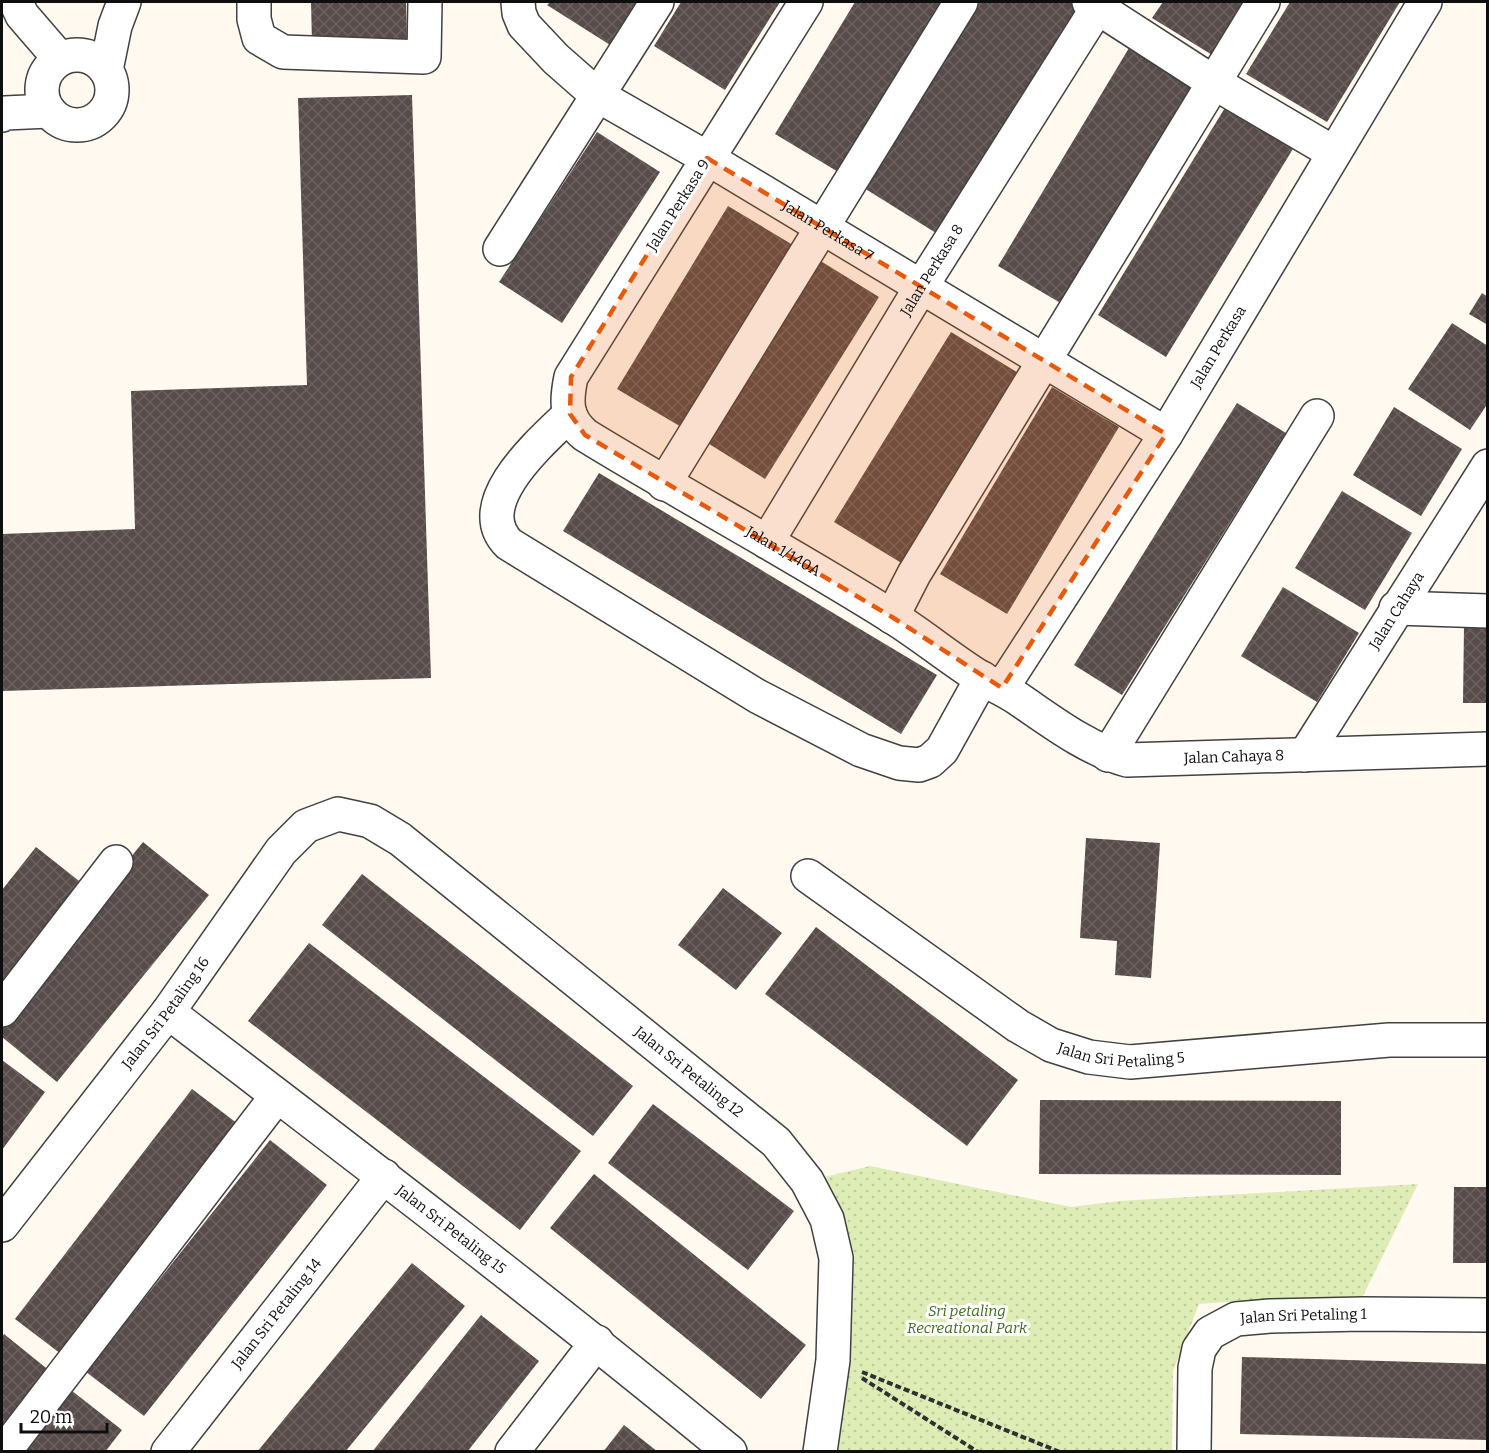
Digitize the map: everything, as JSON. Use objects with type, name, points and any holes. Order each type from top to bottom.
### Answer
[{"type":"street","points":[[16,2],[22,15],[60,59]]},
{"type":"street","points":[[106,70],[115,26],[124,2]]},
{"type":"street","points":[[254,2],[254,18],[259,38],[283,52],[424,57],[425,2]]},
{"type":"street","name":"Jalan Perkasa 7","points":[[518,2],[519,13],[524,25],[556,59],[597,95],[707,158],[1166,434]]},
{"type":"street","points":[[500,249],[657,2]]},
{"type":"street","name":"Jalan Perkasa 9","points":[[570,414],[568,397],[572,377],[806,2]]},
{"type":"street","points":[[664,484],[961,2]]},
{"type":"street","points":[[892,617],[914,574],[1043,360],[1263,2]]},
{"type":"street","name":"Jalan Perkasa","points":[[570,414],[526,457],[500,496],[497,528],[501,537],[758,696],[861,750],[899,763],[919,765],[930,761],[942,750],[992,683],[1166,434],[1425,2]]},
{"type":"street","points":[[1096,3],[1213,82],[1334,153]]},
{"type":"street","name":"Jalan Perkasa 8","points":[[767,542],[1096,3]]},
{"type":"street","points":[[70,55],[80,55],[99,62],[106,70],[111,80],[113,93],[110,104],[103,115],[92,122],[69,125],[57,119],[43,100],[41,88],[44,77],[50,66],[60,59],[70,55]]},
{"type":"street","points":[[2,116],[5,113],[49,111]]},
{"type":"street","name":"Jalan 1/140A","points":[[570,414],[575,426],[585,435],[664,484],[892,617],[992,683]]},
{"type":"street","points":[[1108,755],[1317,416]]},
{"type":"street","name":"Jalan Cahaya","points":[[1305,755],[1396,608],[1484,476]]},
{"type":"street","points":[[1396,608],[1488,611]]},
{"type":"street","name":"Jalan Cahaya 8","points":[[992,683],[1108,755],[1127,760],[1488,749]]},
{"type":"street","name":"Jalan Sri Petaling 16","points":[[2,1225],[168,1012],[281,851],[306,826],[338,814]]},
{"type":"street","name":"Jalan Sri Petaling 12","points":[[338,814],[370,821],[400,839],[776,1142],[807,1181],[827,1220],[836,1258],[833,1360],[820,1452]]},
{"type":"street","points":[[2,1010],[116,862]]},
{"type":"street","name":"Jalan Sri Petaling 5","points":[[808,876],[1018,1026],[1052,1045],[1089,1057],[1130,1062],[1389,1040],[1488,1040]]},
{"type":"street","name":"Jalan Sri Petaling 15","points":[[168,1012],[597,1342],[730,1452]]},
{"type":"street","points":[[4,1452],[278,1095]]},
{"type":"street","name":"Jalan Sri Petaling 14","points":[[168,1452],[384,1176]]},
{"type":"street","name":"Jalan Sri Petaling 1","points":[[1194,1452],[1196,1368],[1199,1349],[1210,1333],[1236,1319],[1364,1314],[1488,1314]]},
{"type":"street","points":[[512,1452],[597,1342]]},
{"type":"path","points":[[833,1360],[978,1452]]},
{"type":"path","points":[[833,1360],[1060,1452]]},
{"type":"highlighted area","points":[[707,158],[1166,434],[1002,688],[892,617],[585,435],[570,414],[571,377]]},
{"type":"green space","name":"Sri petaling Recreational Park","points":[[870,1166],[1071,1207],[1119,1201],[1418,1184],[1362,1298],[1281,1298],[1199,1304],[1173,1371],[1172,1451],[820,1452],[836,1258],[807,1181]]},
{"type":"building","points":[[311,2],[406,2],[407,42],[312,43]]},
{"type":"building","points":[[550,2],[649,2],[618,50],[547,5]]},
{"type":"building","points":[[681,2],[780,2],[725,90],[654,46]]},
{"type":"building","points":[[855,2],[950,2],[845,176],[775,134]]},
{"type":"building","points":[[980,2],[1075,2],[1079,4],[936,233],[864,188]]},
{"type":"building","points":[[1163,2],[1260,2],[1222,61],[1152,18]]},
{"type":"building","points":[[1290,2],[1400,2],[1327,122],[1246,74]]},
{"type":"building","points":[[1135,38],[1205,80],[1069,308],[998,266]]},
{"type":"building","points":[[412,95],[431,678],[2,691],[2,534],[135,529],[131,391],[307,385],[298,98]]},
{"type":"building","points":[[1231,98],[1299,139],[1166,357],[1098,315]]},
{"type":"building","points":[[597,132],[660,172],[562,323],[499,282]]},
{"type":"building","points":[[728,206],[798,248],[688,431],[617,389]]},
{"type":"building","points":[[819,260],[879,297],[765,479],[706,442]]},
{"type":"building","points":[[1482,293],[1488,297],[1488,325],[1469,314]]},
{"type":"building","points":[[1452,323],[1488,346],[1488,403],[1470,430],[1408,389]]},
{"type":"building","points":[[951,332],[1025,377],[908,567],[834,522]]},
{"type":"building","points":[[1052,387],[1119,427],[1007,614],[940,574]]},
{"type":"building","points":[[1237,403],[1286,433],[1122,695],[1074,665]]},
{"type":"building","points":[[1394,407],[1462,449],[1421,516],[1353,475]]},
{"type":"building","points":[[599,473],[937,675],[901,734],[563,531]]},
{"type":"building","points":[[1342,491],[1412,533],[1365,610],[1295,568]]},
{"type":"building","points":[[1283,587],[1359,633],[1317,702],[1241,656]]},
{"type":"building","points":[[1464,626],[1488,626],[1488,703],[1463,703]]},
{"type":"building","points":[[1086,838],[1160,843],[1151,978],[1115,975],[1117,941],[1080,938]]},
{"type":"building","points":[[143,842],[209,895],[57,1082],[2,1037],[2,1017]]},
{"type":"building","points":[[36,847],[88,888],[2,994],[2,890]]},
{"type":"building","points":[[362,874],[633,1086],[593,1136],[322,925]]},
{"type":"building","points":[[723,888],[782,933],[736,990],[678,945]]},
{"type":"building","points":[[816,927],[1018,1080],[967,1146],[765,994]]},
{"type":"building","points":[[309,943],[581,1151],[520,1230],[248,1021]]},
{"type":"building","points":[[2,1060],[45,1092],[2,1150]]},
{"type":"building","points":[[192,1089],[242,1127],[65,1357],[15,1319]]},
{"type":"building","points":[[1040,1100],[1341,1101],[1341,1175],[1039,1174]]},
{"type":"building","points":[[653,1104],[794,1211],[748,1270],[608,1163]]},
{"type":"building","points":[[270,1140],[327,1185],[144,1416],[86,1372]]},
{"type":"building","points":[[594,1174],[806,1345],[761,1399],[550,1228]]},
{"type":"building","points":[[1454,1187],[1488,1187],[1488,1263],[1453,1263]]},
{"type":"building","points":[[412,1263],[465,1306],[345,1452],[257,1452]]},
{"type":"building","points":[[481,1315],[539,1361],[467,1452],[372,1452]]},
{"type":"building","points":[[4,1334],[51,1372],[2,1434],[2,1337]]},
{"type":"building","points":[[1242,1357],[1488,1364],[1488,1440],[1240,1434]]},
{"type":"building","points":[[67,1387],[122,1430],[105,1452],[16,1452]]},
{"type":"building","points":[[624,1425],[658,1452],[603,1452]]}]
